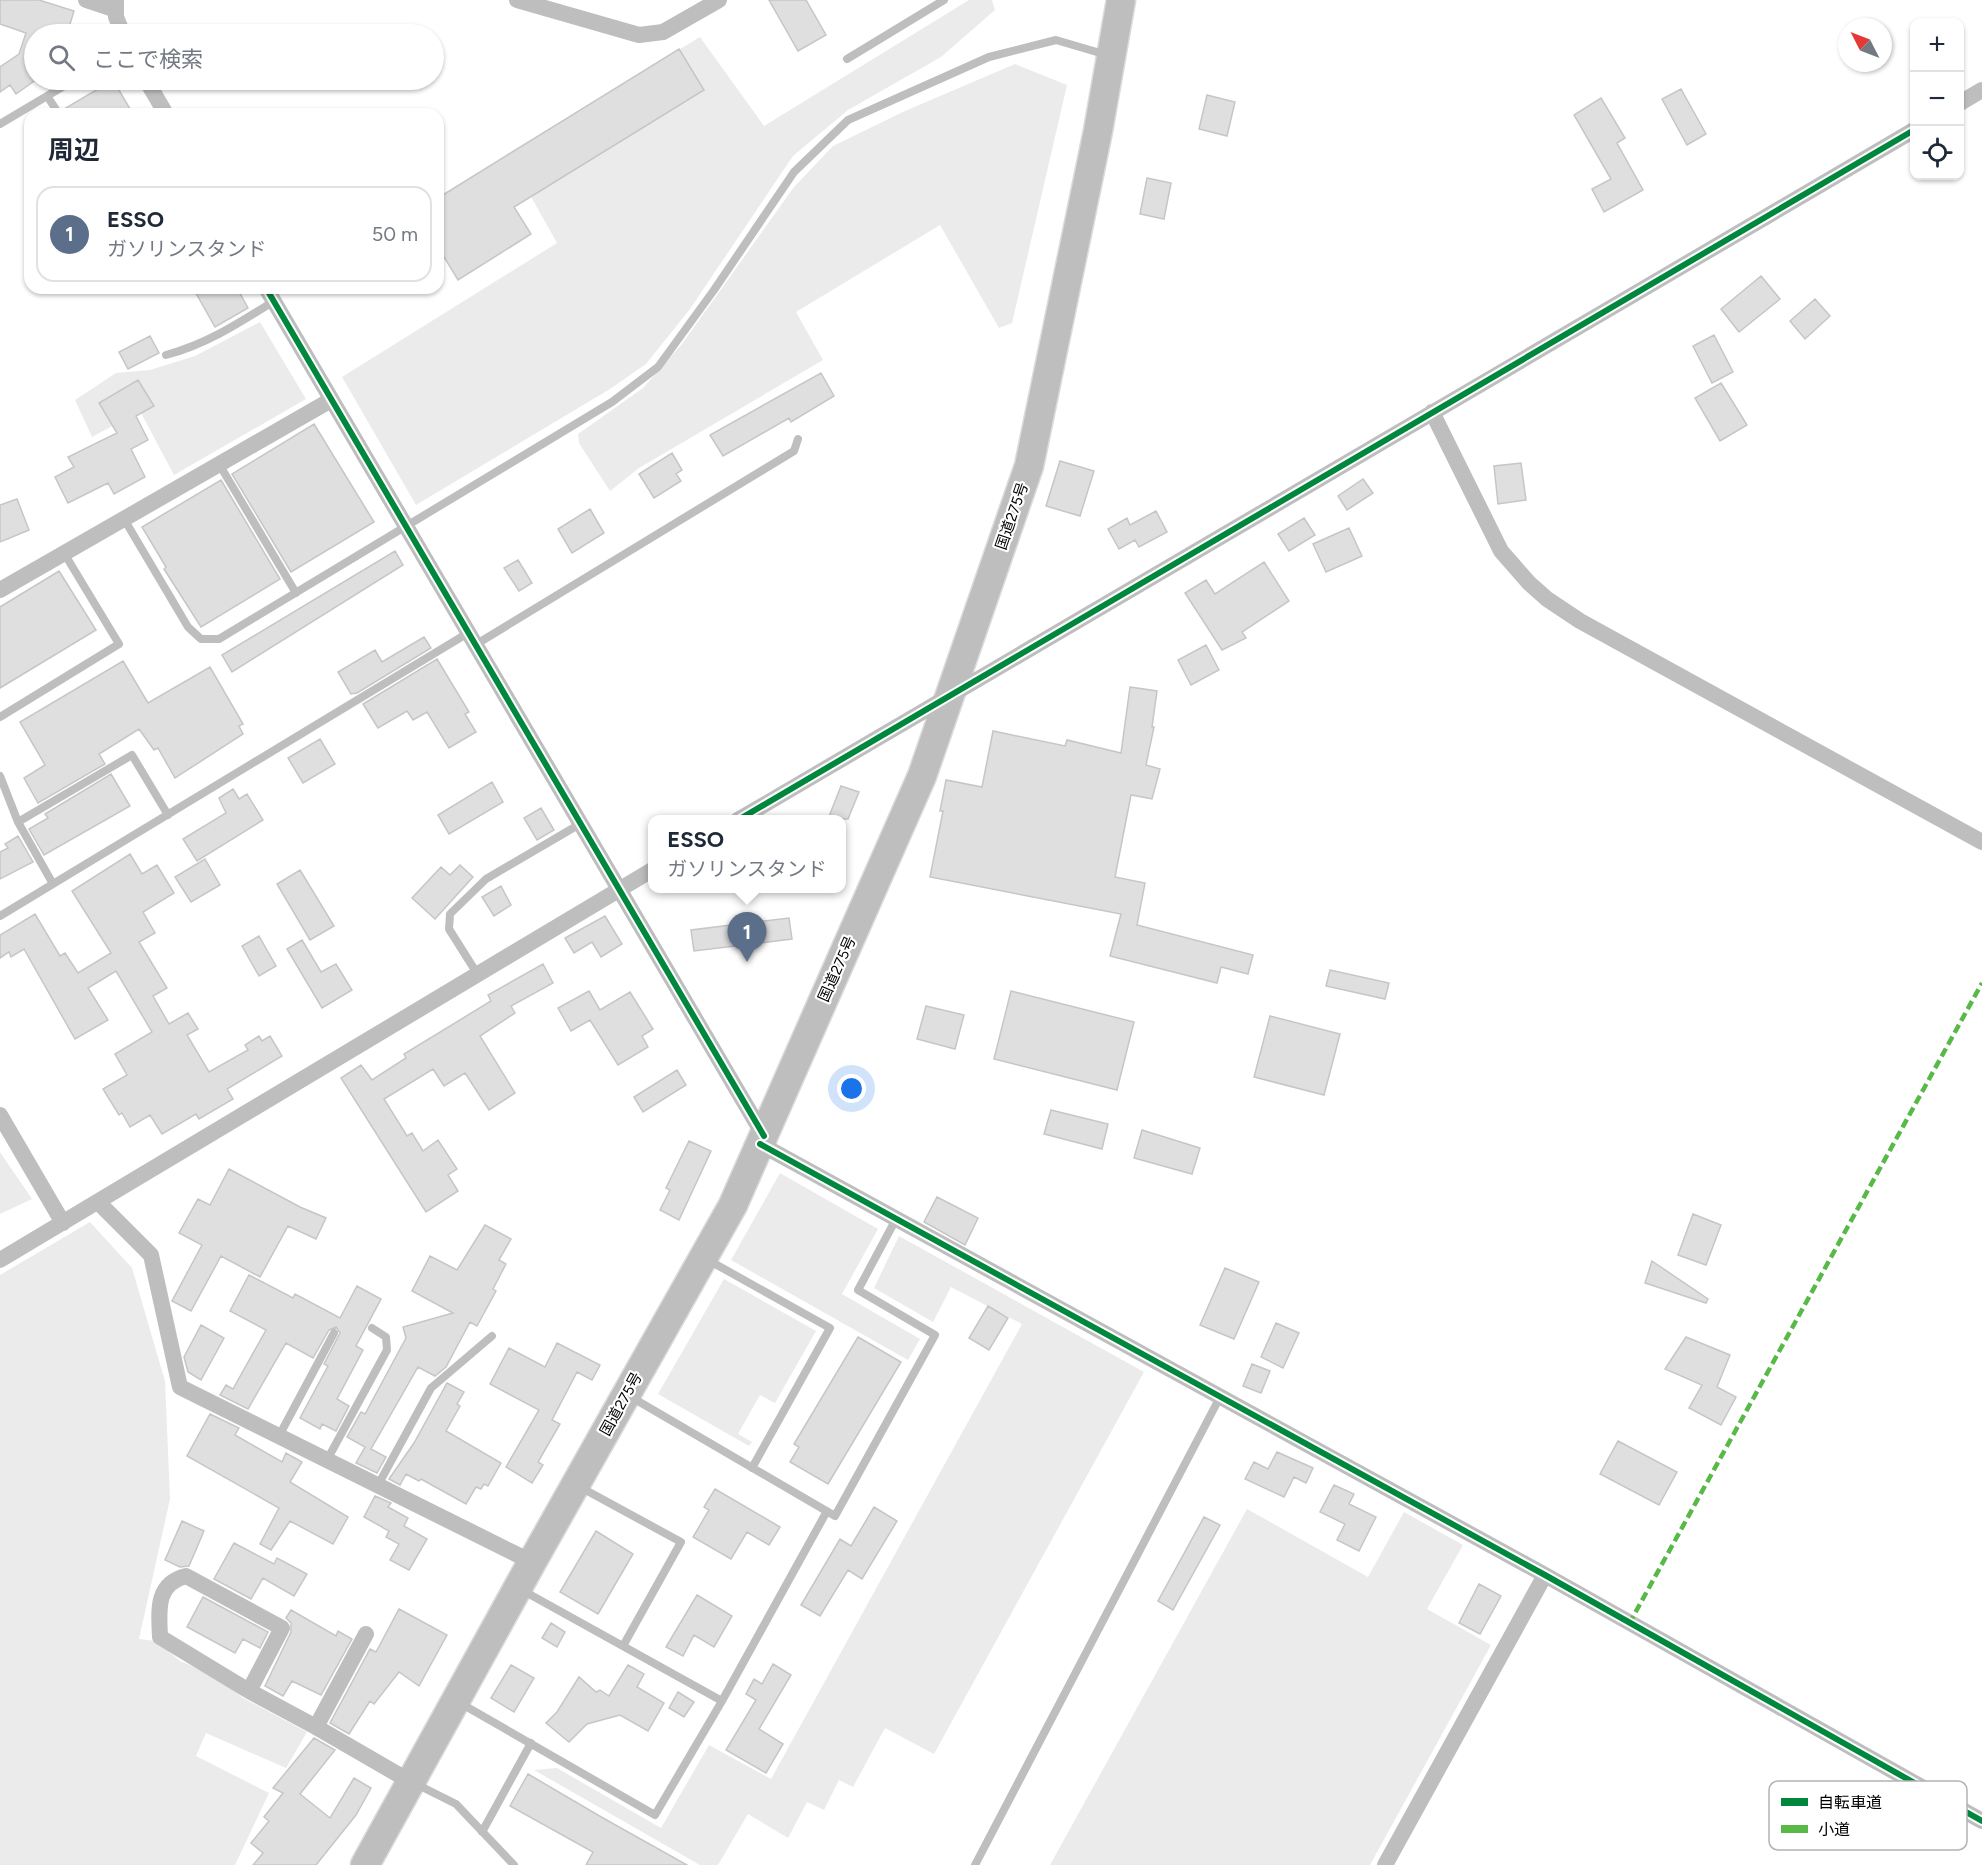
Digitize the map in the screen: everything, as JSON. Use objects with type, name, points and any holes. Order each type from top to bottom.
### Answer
[{"type":"highway","name":"国道275号","points":[[365,1865],[517,1588],[733,1205],[922,776],[1029,466],[1121,0]]},
{"type":"street","points":[[86,0],[116,5],[119,24]]},
{"type":"street","points":[[517,0],[639,35],[663,32],[719,0]]},
{"type":"street","points":[[152,90],[162,108]]},
{"type":"street","points":[[1964,100],[1982,90]]},
{"type":"street","points":[[745,815],[951,692],[1910,132]]},
{"type":"street","points":[[270,295],[619,890],[762,1140],[896,1219],[1545,1575],[1911,1781]]},
{"type":"street","points":[[0,590],[331,400]]},
{"type":"street","points":[[1432,412],[1501,551],[1547,598],[1580,621],[1982,842]]},
{"type":"street","points":[[0,1260],[648,872]]},
{"type":"street","points":[[0,1115],[63,1223]]},
{"type":"street","points":[[98,1202],[151,1255],[180,1387],[532,1562]]},
{"type":"street","points":[[1385,1865],[1545,1575]]},
{"type":"street","points":[[249,1691],[282,1628],[186,1576],[173,1579],[162,1594],[160,1637],[249,1691],[411,1782]]},
{"type":"street","points":[[316,1727],[366,1634]]},
{"type":"street","points":[[1967,1813],[1982,1821]]},
{"type":"lane","points":[[847,59],[944,0]]},
{"type":"lane","points":[[123,519],[188,627],[201,639],[219,639],[612,402],[658,367],[714,290],[794,172],[848,120],[989,57],[1056,40],[1111,57]]},
{"type":"lane","points":[[26,108],[58,90]]},
{"type":"lane","points":[[47,96],[55,108]]},
{"type":"lane","points":[[0,123],[24,109]]},
{"type":"lane","points":[[166,355],[217,337],[270,295]]},
{"type":"lane","points":[[0,916],[168,815],[794,451],[798,439]]},
{"type":"lane","points":[[219,464],[296,593]]},
{"type":"lane","points":[[0,717],[119,644],[64,553]]},
{"type":"lane","points":[[18,822],[132,755],[168,815]]},
{"type":"lane","points":[[0,776],[18,822],[53,885]]},
{"type":"lane","points":[[478,975],[449,929],[450,914],[486,879],[580,824]]},
{"type":"lane","points":[[626,1395],[835,1516],[935,1335],[858,1290],[896,1219]]},
{"type":"lane","points":[[704,1257],[830,1328],[752,1468]]},
{"type":"lane","points":[[327,1460],[387,1350],[386,1337],[372,1328]]},
{"type":"lane","points":[[279,1436],[334,1333]]},
{"type":"lane","points":[[378,1485],[431,1388],[492,1336]]},
{"type":"lane","points":[[975,1865],[1220,1397]]},
{"type":"lane","points":[[575,1484],[681,1542],[622,1646]]},
{"type":"lane","points":[[455,1700],[655,1815],[722,1701],[827,1511]]},
{"type":"lane","points":[[517,1588],[722,1701]]},
{"type":"lane","points":[[482,1832],[531,1743]]},
{"type":"lane","points":[[411,1782],[456,1804],[514,1865]]},
{"type":"shaded area","points":[[969,0],[992,0],[995,10],[941,57],[848,110],[793,156],[690,309],[646,364],[610,389],[416,505],[342,377],[557,243],[507,154],[700,37],[764,126]]},
{"type":"shaded area","points":[[1015,64],[1067,85],[1012,323],[999,328],[940,225],[796,312],[823,360],[639,468],[610,491],[579,443],[578,434],[643,388],[682,344],[794,187],[833,146],[905,111]]},
{"type":"shaded area","points":[[260,322],[306,399],[174,475],[140,411],[92,437],[75,400],[116,373],[150,370],[195,356]]},
{"type":"shaded area","points":[[0,1152],[32,1199],[0,1214]]},
{"type":"shaded area","points":[[780,1173],[878,1229],[842,1294],[920,1339],[908,1360],[731,1260]]},
{"type":"shaded area","points":[[90,1222],[132,1268],[165,1381],[170,1499],[139,1639],[156,1641],[180,1661],[216,1676],[243,1698],[307,1732],[286,1768],[206,1733],[196,1756],[269,1793],[235,1865],[0,1865],[0,1275]]},
{"type":"shaded area","points":[[899,1236],[1144,1372],[934,1754],[885,1728],[853,1787],[839,1780],[824,1810],[807,1802],[788,1838],[748,1814],[718,1865],[700,1865],[534,1770],[557,1768],[661,1828],[709,1745],[771,1779],[1022,1324],[951,1287],[933,1322],[874,1288]]},
{"type":"shaded area","points":[[724,1279],[816,1331],[775,1403],[760,1395],[738,1434],[752,1442],[749,1446],[658,1394]]},
{"type":"shaded area","points":[[1247,1509],[1368,1577],[1404,1512],[1463,1545],[1427,1609],[1491,1645],[1370,1865],[1050,1865]]},
{"type":"building","points":[[0,0],[39,0],[74,11],[70,24],[24,24],[24,32],[0,24]]},
{"type":"building","points":[[769,0],[806,0],[826,35],[798,51]]},
{"type":"building","points":[[24,39],[24,88],[16,94],[10,85],[0,92],[0,67],[19,54]]},
{"type":"building","points":[[679,49],[704,90],[514,207],[531,234],[458,280],[444,257],[444,194]]},
{"type":"building","points":[[1681,89],[1706,134],[1687,145],[1662,99]]},
{"type":"building","points":[[96,90],[119,90],[129,108],[66,108]]},
{"type":"building","points":[[1207,95],[1235,102],[1227,136],[1199,129]]},
{"type":"building","points":[[1601,98],[1625,138],[1617,143],[1643,190],[1604,212],[1592,189],[1611,179],[1574,115]]},
{"type":"building","points":[[1147,178],[1171,183],[1164,219],[1140,214]]},
{"type":"building","points":[[1761,276],[1780,299],[1739,332],[1721,309]]},
{"type":"building","points":[[196,294],[240,294],[248,308],[215,327]]},
{"type":"building","points":[[1815,299],[1830,316],[1805,339],[1790,321]]},
{"type":"building","points":[[1714,335],[1733,372],[1712,383],[1693,346]]},
{"type":"building","points":[[150,336],[159,353],[128,369],[119,352]]},
{"type":"building","points":[[821,373],[834,396],[791,422],[789,418],[723,456],[710,435]]},
{"type":"building","points":[[138,380],[154,406],[136,416],[148,440],[131,449],[145,477],[114,494],[108,483],[68,503],[55,477],[74,467],[68,457],[117,433],[99,403]]},
{"type":"building","points":[[1721,383],[1747,425],[1720,441],[1695,398]]},
{"type":"building","points":[[314,424],[374,522],[291,572],[232,474]]},
{"type":"building","points":[[672,453],[682,470],[676,474],[681,481],[654,498],[639,474]]},
{"type":"building","points":[[1060,461],[1094,471],[1080,516],[1046,506]]},
{"type":"building","points":[[1521,463],[1526,500],[1498,504],[1494,466]]},
{"type":"building","points":[[1363,479],[1373,493],[1347,510],[1338,496]]},
{"type":"building","points":[[221,480],[280,579],[201,627],[164,569],[166,567],[142,527]]},
{"type":"building","points":[[17,499],[29,530],[0,542],[0,505]]},
{"type":"building","points":[[590,509],[604,533],[572,553],[558,529]]},
{"type":"building","points":[[1156,511],[1167,532],[1139,547],[1135,540],[1119,549],[1108,529],[1127,518],[1130,525]]},
{"type":"building","points":[[1304,518],[1315,535],[1289,551],[1278,534]]},
{"type":"building","points":[[1349,528],[1362,556],[1326,572],[1313,544]]},
{"type":"building","points":[[395,551],[403,565],[232,672],[222,655]]},
{"type":"building","points":[[518,560],[532,583],[519,591],[504,568]]},
{"type":"building","points":[[1264,562],[1289,601],[1242,632],[1246,638],[1222,650],[1185,593],[1206,580],[1215,594]]},
{"type":"building","points":[[59,571],[96,630],[0,688],[0,607]]},
{"type":"building","points":[[424,637],[431,648],[357,693],[351,694],[338,672],[375,650],[382,662]]},
{"type":"building","points":[[1206,645],[1219,670],[1191,685],[1178,660]]},
{"type":"building","points":[[437,659],[469,712],[465,714],[476,732],[449,748],[427,712],[413,720],[407,711],[378,728],[363,704]]},
{"type":"building","points":[[123,661],[148,703],[210,667],[243,724],[239,726],[243,734],[175,778],[158,748],[154,750],[139,729],[99,754],[105,764],[38,803],[24,778],[45,765],[20,722]]},
{"type":"building","points":[[1130,687],[1157,691],[1152,727],[1154,727],[1146,765],[1160,769],[1152,799],[1131,795],[1115,877],[1145,883],[1137,925],[1253,955],[1248,974],[1221,967],[1217,983],[1110,956],[1121,914],[930,877],[943,811],[940,811],[946,780],[982,787],[993,731],[1065,746],[1067,740],[1121,753]]},
{"type":"building","points":[[320,739],[335,764],[303,783],[288,758]]},
{"type":"building","points":[[111,774],[130,806],[44,855],[29,829],[48,818],[45,814]]},
{"type":"building","points":[[492,782],[503,802],[449,834],[438,815]]},
{"type":"building","points":[[841,786],[859,792],[848,819],[846,815],[830,815]]},
{"type":"building","points":[[233,789],[239,799],[247,794],[263,820],[197,861],[183,839],[226,813],[219,798]]},
{"type":"building","points":[[541,808],[554,830],[537,840],[524,818]]},
{"type":"building","points":[[18,836],[33,862],[0,879],[0,852],[8,848],[5,844]]},
{"type":"building","points":[[130,854],[142,874],[157,865],[174,893],[143,912],[155,933],[139,942],[167,988],[153,996],[169,1024],[188,1013],[198,1029],[187,1035],[209,1072],[248,1050],[245,1045],[259,1036],[262,1041],[270,1036],[282,1056],[227,1089],[233,1099],[199,1119],[196,1114],[162,1134],[150,1115],[130,1127],[122,1113],[119,1115],[103,1089],[127,1075],[115,1054],[152,1032],[116,971],[88,988],[108,1020],[75,1039],[24,949],[11,957],[9,952],[0,958],[0,935],[35,914],[60,956],[65,953],[78,973],[111,953],[72,891]]},
{"type":"building","points":[[205,859],[220,885],[191,902],[175,877]]},
{"type":"building","points":[[460,865],[473,877],[435,919],[412,898],[441,867],[450,875]]},
{"type":"building","points":[[300,870],[334,926],[310,940],[277,884]]},
{"type":"building","points":[[501,886],[511,905],[494,916],[482,897]]},
{"type":"building","points":[[605,916],[622,944],[601,957],[592,942],[574,953],[565,938]]},
{"type":"building","points":[[789,918],[792,939],[694,951],[691,930]]},
{"type":"building","points":[[259,936],[276,966],[259,976],[242,946]]},
{"type":"building","points":[[302,940],[321,972],[336,964],[352,990],[322,1008],[287,949]]},
{"type":"building","points":[[543,964],[553,983],[511,1006],[515,1013],[480,1036],[515,1093],[489,1110],[465,1073],[444,1086],[433,1069],[384,1099],[407,1136],[412,1133],[423,1151],[438,1140],[457,1169],[448,1175],[458,1191],[426,1212],[341,1078],[361,1065],[372,1080],[406,1058],[404,1054],[491,1001],[488,995]]},
{"type":"building","points":[[1330,970],[1389,983],[1385,999],[1326,986]]},
{"type":"building","points":[[589,991],[600,1010],[630,992],[653,1029],[642,1036],[648,1047],[618,1065],[590,1020],[571,1031],[558,1008]]},
{"type":"building","points":[[1011,991],[1134,1022],[1117,1090],[994,1059]]},
{"type":"building","points":[[926,1006],[964,1015],[955,1049],[917,1039]]},
{"type":"building","points":[[1270,1016],[1340,1034],[1324,1095],[1254,1077]]},
{"type":"building","points":[[677,1070],[686,1085],[643,1112],[634,1097]]},
{"type":"building","points":[[1051,1110],[1108,1124],[1102,1149],[1044,1134]]},
{"type":"building","points":[[1142,1130],[1200,1148],[1192,1174],[1134,1158]]},
{"type":"building","points":[[689,1141],[711,1151],[679,1220],[660,1210],[670,1190],[666,1188]]},
{"type":"building","points":[[229,1169],[300,1207],[326,1218],[316,1239],[288,1226],[260,1277],[221,1256],[191,1311],[172,1301],[202,1245],[179,1233],[198,1199],[210,1205]]},
{"type":"building","points":[[937,1197],[978,1218],[965,1245],[924,1222]]},
{"type":"building","points":[[1693,1214],[1721,1225],[1706,1265],[1678,1255]]},
{"type":"building","points":[[485,1225],[511,1239],[499,1260],[506,1264],[493,1289],[496,1291],[477,1326],[470,1322],[446,1367],[435,1376],[418,1367],[371,1449],[386,1457],[377,1473],[356,1463],[365,1447],[347,1437],[361,1412],[365,1414],[406,1338],[403,1327],[453,1313],[412,1291],[430,1256],[457,1270]]},
{"type":"building","points":[[1652,1261],[1708,1299],[1706,1303],[1645,1283]]},
{"type":"building","points":[[1225,1268],[1259,1282],[1234,1339],[1200,1325]]},
{"type":"building","points":[[249,1275],[293,1298],[295,1294],[340,1318],[357,1286],[381,1299],[356,1346],[363,1350],[337,1399],[349,1406],[336,1431],[322,1424],[320,1429],[300,1418],[328,1366],[324,1364],[340,1333],[336,1327],[329,1330],[313,1358],[286,1343],[248,1409],[220,1395],[226,1385],[233,1389],[266,1330],[230,1311]]},
{"type":"building","points":[[988,1306],[1008,1318],[989,1350],[969,1338]]},
{"type":"building","points":[[1276,1323],[1299,1333],[1283,1368],[1261,1357]]},
{"type":"building","points":[[201,1325],[224,1338],[201,1380],[188,1372],[184,1357]]},
{"type":"building","points":[[858,1337],[901,1362],[828,1484],[790,1462],[799,1447],[794,1444]]},
{"type":"building","points":[[1686,1337],[1730,1355],[1717,1387],[1736,1397],[1721,1425],[1689,1408],[1702,1385],[1665,1369]]},
{"type":"building","points":[[557,1343],[600,1365],[592,1380],[577,1372],[552,1420],[560,1424],[538,1462],[543,1465],[532,1483],[506,1467],[539,1410],[490,1384],[509,1348],[545,1367]]},
{"type":"building","points":[[1252,1364],[1270,1371],[1261,1393],[1243,1386]]},
{"type":"building","points":[[447,1383],[464,1392],[457,1404],[460,1406],[446,1431],[501,1463],[488,1486],[484,1484],[481,1489],[476,1487],[466,1504],[421,1479],[419,1481],[406,1474],[400,1485],[389,1479],[414,1443]]},
{"type":"building","points":[[210,1414],[239,1428],[235,1435],[282,1462],[286,1453],[302,1462],[290,1482],[348,1517],[333,1544],[290,1521],[271,1550],[260,1544],[279,1508],[187,1456]]},
{"type":"building","points":[[1618,1441],[1677,1472],[1659,1505],[1600,1474]]},
{"type":"building","points":[[1277,1452],[1313,1468],[1306,1483],[1294,1477],[1284,1497],[1245,1479],[1254,1462],[1268,1469]]},
{"type":"building","points":[[1334,1485],[1354,1494],[1349,1504],[1376,1517],[1359,1551],[1337,1540],[1345,1524],[1320,1512]]},
{"type":"building","points":[[715,1489],[780,1527],[769,1545],[747,1532],[731,1559],[693,1537],[709,1510],[704,1507]]},
{"type":"building","points":[[375,1496],[391,1503],[388,1507],[408,1518],[404,1526],[427,1539],[409,1570],[390,1560],[399,1544],[386,1537],[389,1531],[364,1517]]},
{"type":"building","points":[[874,1507],[897,1521],[862,1579],[848,1570],[820,1616],[801,1605],[840,1539],[851,1546]]},
{"type":"building","points":[[1204,1517],[1220,1525],[1173,1610],[1158,1601]]},
{"type":"building","points":[[182,1521],[204,1531],[189,1566],[180,1567],[165,1560]]},
{"type":"building","points":[[596,1531],[633,1554],[598,1614],[560,1592]]},
{"type":"building","points":[[234,1543],[274,1564],[277,1558],[307,1574],[294,1596],[263,1578],[251,1599],[214,1579]]},
{"type":"building","points":[[1479,1584],[1501,1596],[1480,1634],[1459,1623]]},
{"type":"building","points":[[697,1595],[732,1616],[714,1647],[694,1635],[683,1656],[666,1647]]},
{"type":"building","points":[[203,1597],[268,1632],[260,1648],[243,1639],[235,1653],[187,1627]]},
{"type":"building","points":[[399,1609],[447,1635],[419,1686],[399,1672],[374,1704],[370,1701],[349,1734],[330,1723],[370,1649],[376,1652]]},
{"type":"building","points":[[291,1610],[336,1636],[338,1631],[352,1639],[321,1695],[292,1681],[283,1696],[265,1686],[291,1632],[291,1623],[286,1618]]},
{"type":"building","points":[[551,1623],[565,1632],[557,1647],[542,1638]]},
{"type":"building","points":[[773,1664],[791,1675],[759,1729],[783,1744],[766,1773],[726,1750],[756,1700],[746,1694],[754,1679],[762,1684]]},
{"type":"building","points":[[511,1665],[534,1678],[514,1712],[491,1698]]},
{"type":"building","points":[[628,1665],[644,1674],[637,1687],[664,1703],[648,1731],[620,1715],[587,1724],[569,1742],[546,1723],[557,1712],[579,1677],[596,1692],[600,1690],[609,1696]]},
{"type":"building","points":[[678,1692],[694,1702],[684,1717],[669,1708]]},
{"type":"building","points":[[314,1738],[335,1750],[300,1794],[330,1818],[354,1778],[371,1788],[356,1815],[316,1865],[253,1865],[263,1853],[251,1843],[269,1821],[264,1817],[283,1793],[273,1788]]},
{"type":"building","points":[[528,1774],[687,1865],[586,1865],[593,1852],[510,1806]]},
{"type":"marked path","points":[[1629,1624],[1982,983]]},
{"type":"cycle path","points":[[747,815],[1910,132]]},
{"type":"cycle path","points":[[270,294],[764,1136]]},
{"type":"cycle path","points":[[760,1144],[1545,1575],[1911,1781]]},
{"type":"cycle path","points":[[1967,1813],[1982,1821]]},
{"type":"place","name":"ESSO","points":[[747,962]]}]
